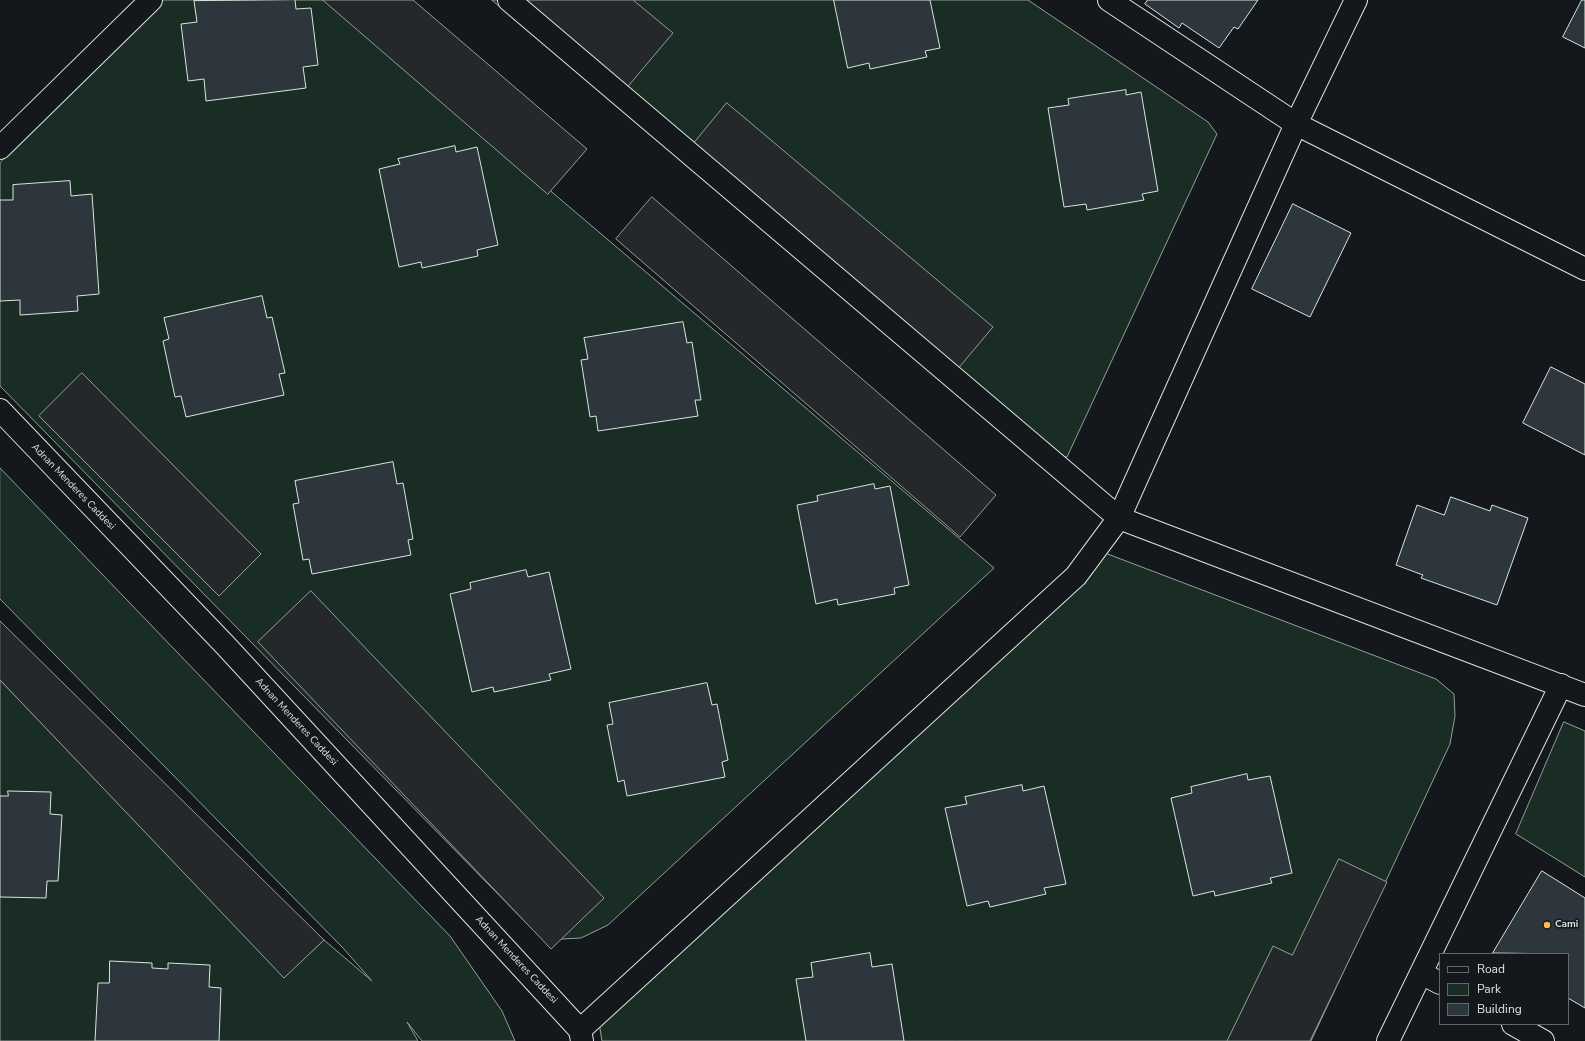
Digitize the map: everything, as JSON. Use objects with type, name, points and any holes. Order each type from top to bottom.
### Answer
[{"type":"street","points":[[0,148],[151,0]]},
{"type":"street","points":[[509,0],[1119,518],[1585,694]]},
{"type":"street","points":[[1109,0],[1296,124],[1585,269]]},
{"type":"street","points":[[581,1036],[1076,576],[1119,518],[1296,124],[1356,0]]},
{"type":"street","name":"Adnan Menderes Caddesi","points":[[1,413],[226,646],[581,1036]]},
{"type":"street","points":[[1388,1041],[1561,685]]},
{"type":"street","points":[[1421,973],[1439,982]]},
{"type":"street","points":[[1515,1025],[1543,1041]]},
{"type":"green space","points":[[164,0],[326,0],[994,568],[608,925],[581,938],[543,940],[0,386],[0,163]]},
{"type":"green space","points":[[492,0],[1028,0],[1208,122],[1217,134],[1067,457],[1054,457]]},
{"type":"green space","points":[[0,468],[450,936],[502,1011],[515,1041],[422,1041],[407,1022],[418,1041],[0,1041],[0,680],[284,977],[324,940],[372,981],[343,948],[0,599]]},
{"type":"green space","points":[[1087,551],[1105,553],[1436,679],[1454,694],[1455,716],[1450,744],[1311,1041],[602,1041],[596,1004]]},
{"type":"green space","points":[[1564,722],[1585,731],[1585,877],[1516,834]]},
{"type":"shaded area","points":[[323,0],[413,0],[587,149],[548,194]]},
{"type":"shaded area","points":[[504,0],[633,0],[673,33],[619,97]]},
{"type":"shaded area","points":[[727,103],[993,327],[956,371],[690,148]]},
{"type":"shaded area","points":[[652,197],[996,495],[960,537],[616,239]]},
{"type":"shaded area","points":[[82,373],[261,554],[219,596],[39,416]]},
{"type":"shaded area","points":[[311,591],[604,898],[551,949],[258,642]]},
{"type":"shaded area","points":[[0,621],[324,940],[284,978],[0,680]]},
{"type":"shaded area","points":[[1339,859],[1387,882],[1310,1041],[1227,1041],[1273,946],[1292,955]]},
{"type":"building","points":[[295,0],[296,9],[311,8],[318,65],[303,67],[306,88],[206,101],[204,79],[188,81],[181,24],[197,22],[194,1]]},
{"type":"building","points":[[834,0],[930,0],[940,48],[925,51],[927,57],[870,69],[869,63],[848,68]]},
{"type":"building","points":[[1148,0],[1258,0],[1238,29],[1234,27],[1219,48],[1182,23],[1179,28],[1145,4]]},
{"type":"building","points":[[1582,0],[1585,0],[1585,48],[1563,37]]},
{"type":"building","points":[[1126,90],[1126,95],[1141,92],[1158,191],[1142,194],[1144,200],[1087,210],[1086,204],[1064,207],[1048,108],[1069,105],[1068,99]]},
{"type":"building","points":[[455,146],[456,152],[477,147],[498,245],[477,250],[478,256],[422,268],[421,262],[399,267],[379,169],[400,164],[398,159]]},
{"type":"building","points":[[70,181],[71,196],[92,194],[99,294],[77,296],[78,311],[20,315],[20,300],[0,301],[0,200],[13,200],[13,185]]},
{"type":"building","points":[[1293,204],[1351,233],[1310,317],[1252,289]]},
{"type":"building","points":[[262,296],[267,318],[272,317],[285,373],[279,374],[284,395],[186,417],[181,396],[175,397],[163,341],[169,339],[164,318]]},
{"type":"building","points":[[683,322],[687,343],[692,342],[701,400],[695,400],[698,416],[598,431],[596,416],[590,417],[581,360],[588,359],[584,338]]},
{"type":"building","points":[[1551,367],[1585,384],[1585,455],[1523,423]]},
{"type":"building","points":[[393,462],[397,484],[403,483],[413,539],[408,540],[411,555],[312,574],[309,559],[303,560],[293,504],[299,503],[295,481]]},
{"type":"building","points":[[874,484],[875,489],[890,486],[909,585],[894,588],[895,594],[838,605],[837,599],[816,604],[797,505],[818,501],[817,496]]},
{"type":"building","points":[[1451,497],[1490,511],[1492,505],[1528,518],[1497,605],[1421,578],[1423,575],[1396,565],[1417,505],[1444,515]]},
{"type":"building","points":[[526,570],[528,577],[549,572],[571,669],[549,674],[551,680],[494,692],[493,687],[472,692],[450,594],[471,589],[470,583]]},
{"type":"building","points":[[707,683],[712,705],[717,704],[728,760],[722,762],[725,777],[627,796],[624,780],[618,782],[607,725],[613,724],[609,703]]},
{"type":"building","points":[[1247,774],[1248,780],[1270,776],[1292,873],[1270,878],[1272,883],[1215,896],[1214,891],[1193,896],[1171,798],[1192,793],[1191,787]]},
{"type":"building","points":[[1022,785],[1023,791],[1044,786],[1066,884],[1044,888],[1046,894],[990,907],[988,901],[967,906],[945,808],[967,804],[965,797]]},
{"type":"building","points":[[8,791],[51,792],[50,814],[62,815],[58,881],[47,881],[46,898],[0,897],[0,796],[8,796]]},
{"type":"building","name":"Cami","points":[[1542,871],[1585,898],[1585,1008],[1569,999],[1569,953],[1493,953]]},
{"type":"building","points":[[870,953],[872,967],[892,964],[904,1041],[806,1041],[796,979],[813,977],[811,963]]},
{"type":"building","points":[[110,961],[152,963],[152,968],[168,969],[168,963],[210,965],[209,987],[221,988],[219,1041],[95,1041],[98,983],[109,983]]},
{"type":"place","name":"Cami","points":[[1547,925]]}]
